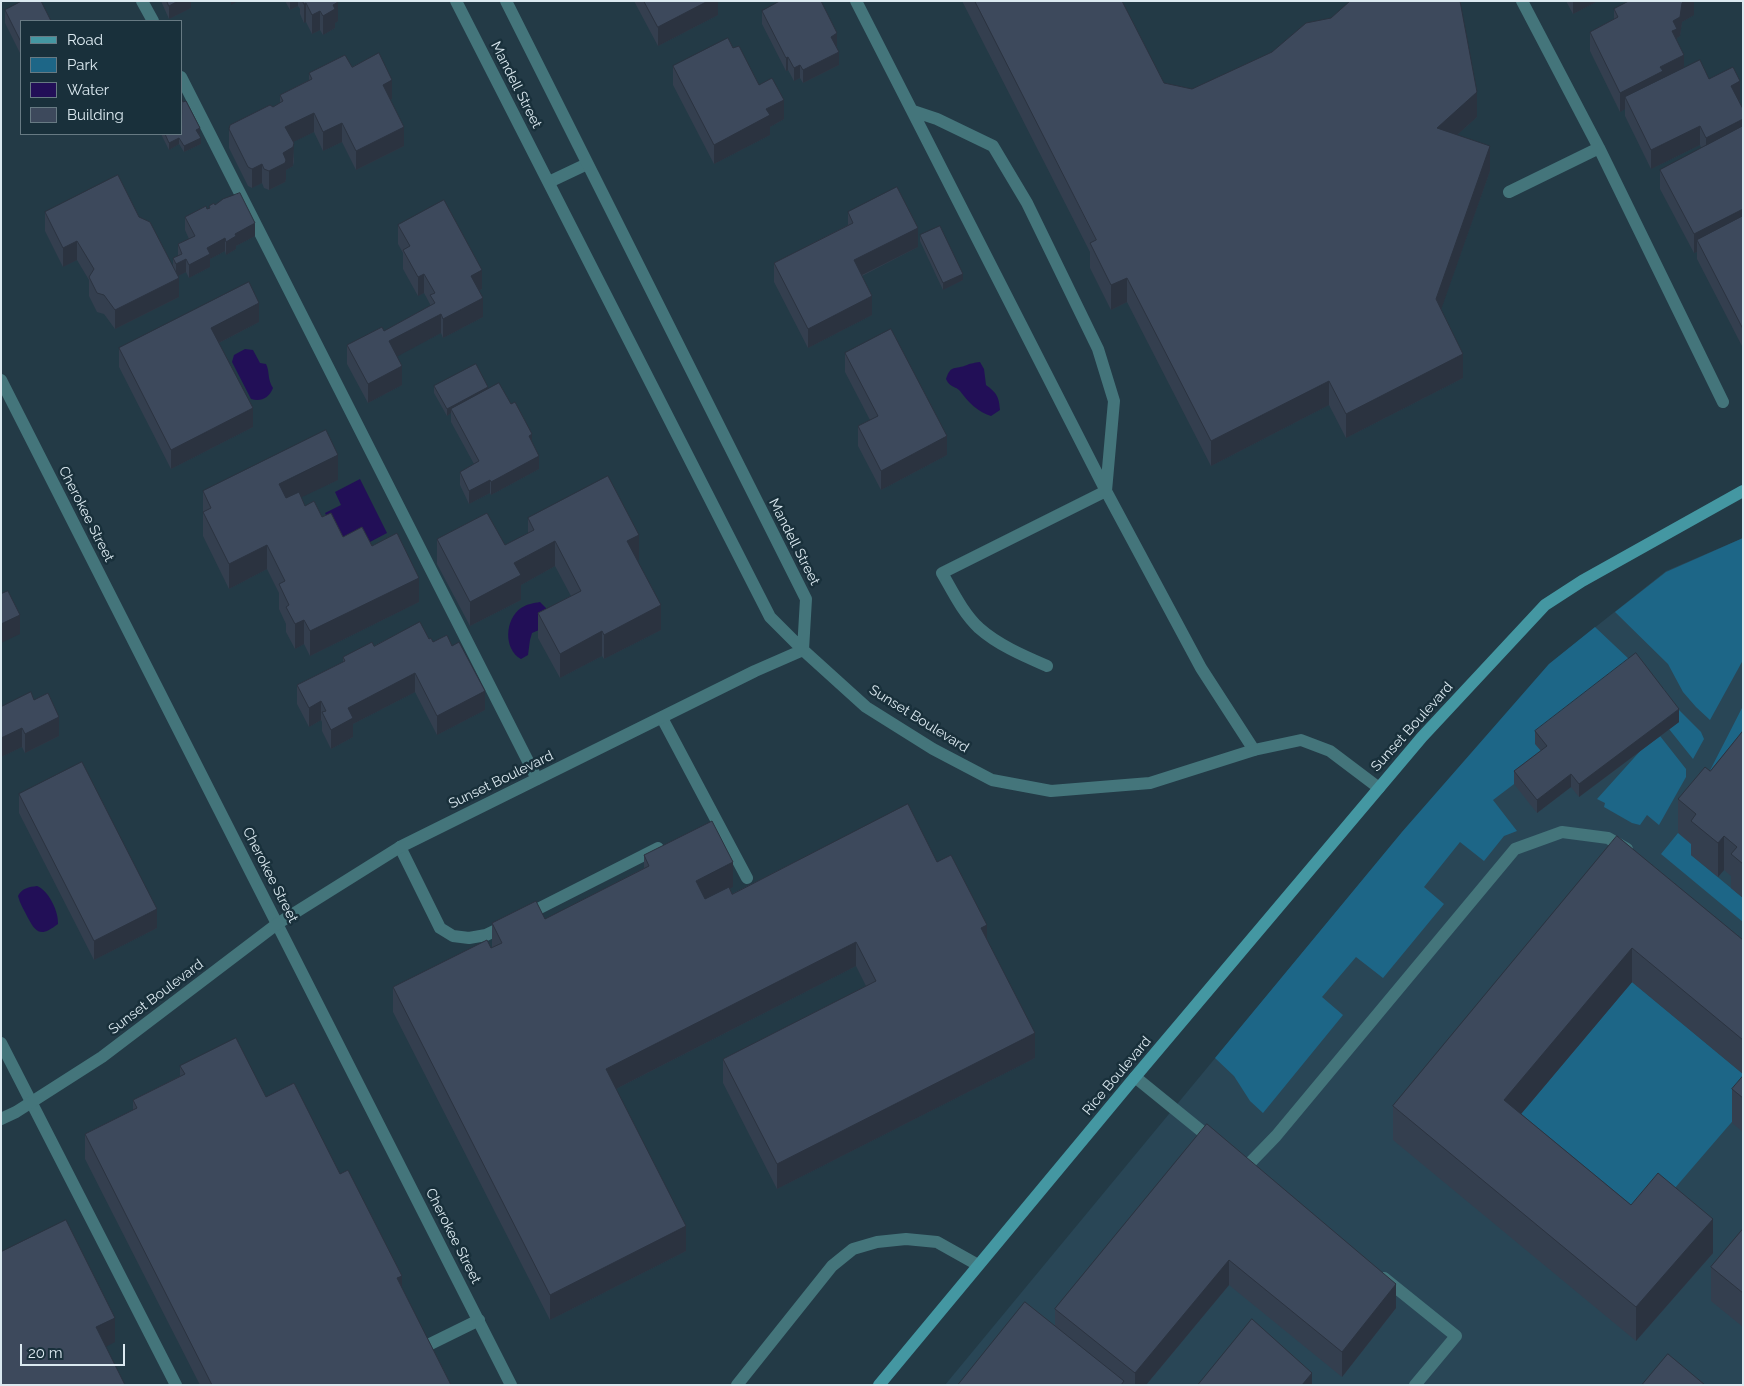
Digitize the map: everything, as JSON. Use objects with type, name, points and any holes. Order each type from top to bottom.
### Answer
[{"type":"main road","name":"Sunset Boulevard","points":[[1379,788],[1422,737],[1545,605],[1582,581],[1743,491]]},
{"type":"main road","name":"Rice Boulevard","points":[[879,1385],[1379,788]]},
{"type":"street","points":[[142,1],[152,20]]},
{"type":"street","name":"Mandell Street","points":[[456,1],[770,617],[803,650]]},
{"type":"street","name":"Mandell Street","points":[[506,1],[806,599],[803,650]]},
{"type":"street","points":[[856,1],[1106,491],[1200,668],[1254,750]]},
{"type":"street","points":[[1522,1],[1599,148],[1723,402]]},
{"type":"street","points":[[182,79],[537,779]]},
{"type":"street","points":[[913,111],[937,119],[993,146],[1027,203],[1098,348],[1114,402],[1106,491]]},
{"type":"street","points":[[1509,192],[1599,148]]},
{"type":"street","points":[[549,182],[587,164]]},
{"type":"street","name":"Cherokee Street","points":[[1,380],[512,1385]]},
{"type":"street","points":[[1047,666],[1012,650],[980,628],[961,607],[942,573],[1106,491]]},
{"type":"street","name":"Sunset Boulevard","points":[[1,1119],[102,1057],[278,924],[400,847],[755,671],[803,650],[866,707],[933,749],[992,780],[1052,791],[1150,783],[1254,750],[1301,740],[1330,751],[1379,788]]},
{"type":"street","points":[[662,718],[712,821],[747,878]]},
{"type":"street","points":[[1246,1167],[1276,1136],[1515,849],[1562,832],[1608,838],[1633,852]]},
{"type":"street","points":[[400,847],[440,928],[453,936],[469,938],[486,936],[672,842]]},
{"type":"street","points":[[1,1043],[176,1385]]},
{"type":"street","points":[[1135,1077],[1224,1150]]},
{"type":"street","points":[[738,1385],[832,1266],[853,1249],[877,1242],[906,1239],[937,1242],[978,1265]]},
{"type":"street","points":[[1378,1273],[1456,1336],[1415,1385]]},
{"type":"street","points":[[420,1349],[479,1320]]},
{"type":"shaded area","points":[[1743,538],[1743,1385],[945,1385],[1402,832],[1549,664],[1666,571]]},
{"type":"green space","points":[[1743,538],[1743,660],[1710,720],[1683,692],[1668,664],[1615,612],[1666,572]]},
{"type":"green space","points":[[1595,627],[1649,678],[1664,689],[1674,705],[1701,732],[1704,739],[1693,759],[1669,729],[1536,744],[1547,759],[1493,800],[1517,831],[1504,836],[1484,861],[1460,842],[1424,887],[1444,904],[1383,978],[1356,957],[1322,997],[1343,1015],[1263,1113],[1250,1101],[1234,1076],[1215,1058],[1402,832],[1549,664]]},
{"type":"green space","points":[[1743,706],[1743,765],[1691,855],[1743,898],[1743,922],[1661,854],[1678,833]]},
{"type":"green space","points":[[1660,736],[1686,769],[1686,777],[1659,825],[1647,815],[1640,825],[1632,823],[1604,807],[1605,803],[1597,799],[1642,749]]},
{"type":"green space","points":[[1632,982],[1743,1074],[1743,1109],[1631,1239],[1504,1134]]},
{"type":"water","points":[[245,349],[253,350],[260,363],[266,364],[273,388],[267,397],[251,399],[232,362],[234,355]]},
{"type":"water","points":[[980,362],[984,369],[986,385],[995,393],[999,402],[1000,410],[991,416],[974,406],[958,389],[949,384],[946,379],[954,368]]},
{"type":"water","points":[[360,479],[387,533],[370,542],[364,537],[341,542],[325,513],[341,505],[335,492]]},
{"type":"water","points":[[540,602],[547,609],[551,618],[539,630],[532,633],[528,655],[521,659],[511,648],[508,634],[509,626],[521,608]]},
{"type":"water","points":[[37,886],[49,897],[58,919],[58,924],[44,932],[37,931],[31,924],[18,896],[29,887]]},
{"type":"building","points":[[22,1],[41,1],[50,20],[20,20],[20,40],[5,10]]},
{"type":"building","points":[[167,1],[178,1],[169,6]]},
{"type":"building","points":[[303,1],[338,2],[333,5],[335,9],[323,16],[320,11],[312,15]]},
{"type":"building","points":[[644,1],[708,1],[658,27]]},
{"type":"building","points":[[780,1],[821,1],[837,33],[831,37],[839,52],[803,70],[800,65],[794,68],[788,57],[786,58],[762,11]]},
{"type":"building","points":[[975,1],[1122,1],[1164,83],[1192,89],[1272,52],[1306,23],[1331,18],[1350,1],[1460,1],[1477,92],[1437,128],[1490,146],[1436,299],[1463,354],[1346,414],[1329,381],[1211,441],[1127,278],[1111,285],[1090,243],[1096,240]]},
{"type":"building","points":[[1629,1],[1684,1],[1680,17],[1673,21],[1677,29],[1672,31],[1684,55],[1660,67],[1663,71],[1620,93],[1590,32],[1618,17],[1614,9]]},
{"type":"building","points":[[728,38],[733,48],[739,46],[759,85],[772,78],[784,100],[766,109],[770,115],[714,145],[673,66]]},
{"type":"building","points":[[379,53],[392,80],[383,85],[404,127],[356,151],[342,123],[323,132],[314,113],[285,127],[294,143],[293,147],[283,153],[286,160],[285,163],[269,171],[264,169],[262,164],[252,169],[248,167],[229,129],[230,125],[270,105],[273,107],[283,101],[280,95],[312,79],[309,73],[345,55],[352,67]]},
{"type":"building","points":[[1700,60],[1709,79],[1733,67],[1740,81],[1731,86],[1743,109],[1743,119],[1706,138],[1700,126],[1651,150],[1625,97]]},
{"type":"building","points":[[182,99],[183,102],[186,101],[200,128],[196,130],[201,138],[184,146],[179,138],[169,143],[165,135],[182,135]]},
{"type":"building","points":[[1743,126],[1743,209],[1694,234],[1660,170]]},
{"type":"building","points":[[118,175],[139,217],[150,222],[179,278],[115,310],[104,295],[97,293],[89,277],[94,269],[77,241],[63,248],[45,212]]},
{"type":"building","points":[[897,187],[918,228],[854,260],[872,296],[808,329],[774,263],[853,223],[848,212]]},
{"type":"building","points":[[240,193],[255,223],[235,234],[236,236],[226,242],[225,238],[207,248],[210,254],[189,265],[186,259],[176,264],[173,258],[182,254],[178,244],[195,236],[185,217],[206,206],[207,209],[210,208],[209,206],[214,203],[215,205],[223,199]]},
{"type":"building","points":[[444,200],[482,270],[471,276],[483,298],[443,319],[441,314],[389,341],[402,366],[368,384],[347,345],[382,327],[384,331],[435,303],[430,295],[435,293],[424,274],[418,277],[403,250],[410,246],[398,225]]},
{"type":"building","points":[[1743,216],[1743,329],[1697,240]]},
{"type":"building","points":[[940,226],[963,274],[943,283],[920,235]]},
{"type":"building","points":[[249,282],[259,303],[211,328],[253,408],[171,450],[119,348]]},
{"type":"building","points":[[891,329],[947,436],[881,471],[858,426],[878,416],[845,353]]},
{"type":"building","points":[[476,364],[488,387],[447,409],[434,386]]},
{"type":"building","points":[[499,383],[511,404],[515,402],[532,434],[529,436],[539,456],[491,482],[490,480],[469,491],[460,472],[479,461],[451,409]]},
{"type":"building","points":[[326,430],[338,455],[279,484],[286,498],[299,492],[305,506],[314,501],[322,517],[331,513],[343,537],[362,527],[372,546],[397,533],[419,578],[310,631],[304,620],[295,624],[286,607],[289,605],[279,584],[285,581],[267,545],[229,564],[203,512],[211,508],[203,491]]},
{"type":"building","points":[[608,476],[639,535],[627,541],[661,605],[604,635],[602,631],[560,654],[538,613],[581,591],[555,541],[514,563],[521,575],[470,602],[437,539],[487,513],[505,545],[534,530],[528,518]]},
{"type":"building","points":[[8,591],[20,615],[1,624],[1,594]]},
{"type":"building","points":[[420,622],[429,639],[431,638],[433,642],[447,635],[452,646],[459,642],[485,691],[437,716],[415,673],[348,708],[353,718],[331,730],[322,712],[326,711],[321,701],[309,708],[297,685],[345,661],[343,657],[372,642],[374,646]]},
{"type":"building","points":[[1636,653],[1679,709],[1579,784],[1571,774],[1537,800],[1514,771],[1547,746],[1535,731]]},
{"type":"building","points":[[31,692],[34,700],[48,693],[59,717],[25,734],[22,728],[1,738],[1,707]]},
{"type":"building","points":[[1743,731],[1743,864],[1731,854],[1737,847],[1724,836],[1718,843],[1691,821],[1696,814],[1678,799],[1705,767],[1710,771]]},
{"type":"building","points":[[82,762],[157,909],[94,941],[19,794]]},
{"type":"building","points":[[908,804],[937,862],[951,855],[987,925],[981,928],[1035,1033],[777,1164],[723,1059],[876,981],[856,942],[606,1069],[686,1226],[550,1295],[393,987],[487,940],[491,948],[502,943],[492,923],[536,901],[545,919],[649,866],[644,855],[712,821],[733,862],[696,881],[705,899],[729,887],[732,894]]},
{"type":"building","points":[[1617,836],[1743,940],[1743,1040],[1632,948],[1504,1100],[1631,1205],[1658,1173],[1713,1219],[1636,1307],[1393,1106]]},
{"type":"building","points":[[236,1038],[266,1097],[294,1083],[340,1174],[348,1170],[402,1276],[397,1278],[451,1385],[212,1385],[85,1134],[137,1108],[133,1100],[185,1074],[180,1066]]},
{"type":"building","points":[[1743,1076],[1743,1098],[1732,1089]]},
{"type":"building","points":[[1207,1124],[1396,1284],[1342,1352],[1229,1260],[1135,1373],[1055,1309]]},
{"type":"building","points":[[66,1220],[115,1318],[96,1327],[125,1385],[1,1385],[1,1252]]},
{"type":"building","points":[[1743,1229],[1743,1293],[1711,1267]]},
{"type":"building","points":[[1025,1302],[1124,1381],[1121,1385],[958,1385]]},
{"type":"building","points":[[1252,1319],[1312,1373],[1302,1385],[1198,1385]]},
{"type":"building","points":[[1668,1354],[1705,1385],[1642,1385]]}]
